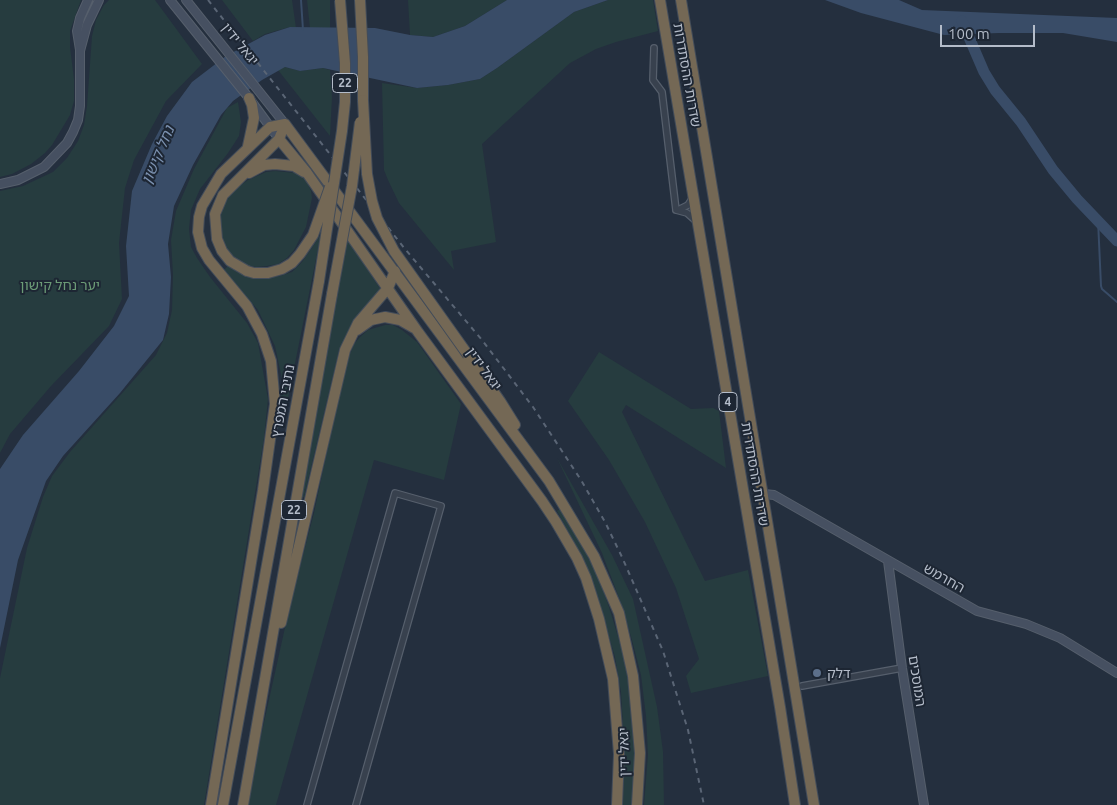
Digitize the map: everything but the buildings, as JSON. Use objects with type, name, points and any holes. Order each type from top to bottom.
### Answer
[{"type":"highway","name":"נתיבי המפרץ","points":[[223,805],[319,281],[337,165],[345,102],[345,63],[340,0]]},
{"type":"highway","name":"נתיבי המפרץ","points":[[243,805],[352,186],[363,100],[360,0]]},
{"type":"highway","name":"שדרות ההסתדרות","points":[[660,0],[795,805]]},
{"type":"highway","name":"שדרות ההסתדרות","points":[[681,0],[814,805]]},
{"type":"highway","points":[[248,147],[254,118],[249,98]]},
{"type":"highway","points":[[363,100],[367,174],[377,218],[394,251],[500,401],[549,481]]},
{"type":"highway","points":[[285,124],[279,139],[234,183],[218,203],[215,214],[217,239],[230,261],[254,273],[268,273],[282,269],[292,263],[313,235],[337,165]]},
{"type":"highway","points":[[219,764],[275,404],[271,361],[262,334],[247,306],[209,260],[202,248],[198,232],[202,206],[220,174],[270,127],[285,124]]},
{"type":"highway","name":"יגאל ידין","points":[[285,124],[549,481],[594,556],[610,591],[623,628],[633,676],[640,753],[637,805]]},
{"type":"highway","name":"יגאל ידין","points":[[279,139],[307,174],[418,332],[552,515],[567,539],[586,578],[605,641],[613,678],[620,754],[617,805]]},
{"type":"highway","points":[[234,183],[257,168],[275,164],[294,166],[307,174]]},
{"type":"highway","points":[[256,726],[340,366],[350,338],[358,323],[388,288],[395,271]]},
{"type":"highway","points":[[350,338],[365,324],[385,316],[400,320],[418,332]]},
{"type":"highway","points":[[211,805],[274,522]]},
{"type":"street","points":[[0,184],[18,180],[44,167],[67,143],[78,120],[80,106],[80,51],[77,31],[80,18],[88,0]]},
{"type":"street","points":[[80,51],[87,26],[99,0]]},
{"type":"street","name":"יגאל ידין","points":[[170,0],[249,98],[279,139]]},
{"type":"street","name":"יגאל ידין","points":[[186,0],[285,124]]},
{"type":"street","points":[[654,48],[653,80],[662,92],[676,210]]},
{"type":"street","points":[[676,210],[688,205],[693,196]]},
{"type":"street","points":[[676,210],[687,213],[698,224]]},
{"type":"street","points":[[306,805],[395,493],[441,506],[356,805]]},
{"type":"street","name":"החרמש","points":[[764,494],[774,495],[977,611],[1026,624],[1060,638],[1117,673]]},
{"type":"street","name":"המוסכים","points":[[888,561],[902,668],[924,805]]},
{"type":"street","points":[[802,686],[902,668]]},
{"type":"green space","points":[[0,0],[81,0],[70,31],[74,101],[70,115],[45,153],[31,164],[12,174],[0,177]]},
{"type":"green space","name":"יער נחל קישון","points":[[109,0],[155,0],[202,64],[166,101],[134,160],[125,188],[119,243],[122,299],[109,326],[51,386],[10,434],[0,453],[0,191],[23,186],[53,172],[67,158],[78,141],[84,125],[87,106],[92,36],[96,20]]},
{"type":"green space","points":[[222,0],[292,0],[296,28],[290,27],[265,34],[253,41]]},
{"type":"green space","points":[[307,0],[330,0],[330,28],[310,28]]},
{"type":"green space","points":[[408,0],[507,0],[465,26],[433,37],[410,35]]},
{"type":"green space","points":[[608,0],[653,0],[658,31],[596,49],[570,63],[482,144],[496,242],[451,251],[454,270],[399,203],[384,170],[382,83],[417,88],[480,79],[574,12]]},
{"type":"green space","points":[[285,67],[300,71],[323,68],[330,70],[332,97],[330,136],[278,70]]},
{"type":"green space","points":[[238,102],[241,122],[239,136],[200,189],[191,210],[189,229],[191,247],[197,258],[247,323],[258,343],[268,399],[264,438],[204,805],[0,805],[0,678],[27,548],[43,497],[52,476],[70,452],[156,355],[167,333],[172,310],[171,240],[176,211],[194,169],[227,108]]},
{"type":"green space","points":[[266,172],[295,173],[304,177],[308,184],[312,198],[306,227],[294,250],[278,264],[256,267],[245,265],[232,257],[224,244],[220,232],[224,204],[233,191],[248,180]]},
{"type":"green space","points":[[321,234],[282,428],[277,428],[282,379],[275,346],[258,310],[224,270],[228,266],[237,272],[256,279],[280,276],[292,272],[302,262]]},
{"type":"green space","points":[[347,239],[381,290],[354,323],[339,350],[304,497],[300,497]]},
{"type":"green space","points":[[385,325],[393,325],[417,342],[461,404],[444,480],[374,460],[276,805],[248,805],[255,763],[290,605],[314,513],[340,389],[349,356],[354,344],[368,330]]},
{"type":"green space","points":[[599,352],[691,409],[713,408],[719,411],[726,468],[626,405],[622,412],[705,581],[748,570],[768,676],[691,693],[686,676],[699,659],[676,588],[645,522],[609,460],[568,401]]},
{"type":"green space","points":[[557,458],[612,555],[633,599],[657,707],[663,752],[664,805],[644,805],[648,755],[641,675],[621,603],[602,553]]},
{"type":"green space","points":[[561,508],[577,534],[599,579],[623,653],[630,692],[634,732],[635,779],[632,805],[623,805],[624,743],[621,692],[615,657],[593,583],[557,511]]},
{"type":"water","name":"נחל קישון","points":[[507,0],[608,0],[574,12],[480,79],[417,88],[323,68],[300,71],[285,67],[262,80],[233,101],[221,115],[193,165],[174,206],[168,244],[171,277],[169,314],[163,340],[120,393],[63,456],[46,481],[18,560],[0,648],[0,469],[23,435],[79,371],[114,326],[129,296],[126,246],[132,191],[152,144],[167,116],[192,82],[226,56],[265,35],[290,27],[375,28],[410,35],[433,37],[465,26]]},
{"type":"water","points":[[825,0],[899,0],[922,10],[1117,18],[1117,42],[1063,33],[944,35],[861,13]]},
{"type":"waterway","points":[[301,0],[303,30]]},
{"type":"waterway","points":[[962,21],[984,72],[995,90],[1021,122],[1053,170],[1077,199],[1117,241]]},
{"type":"waterway","points":[[1098,220],[1101,286],[1117,302]]},
{"type":"railway","points":[[208,0],[405,249],[482,340],[533,407],[581,480],[622,557],[663,651],[688,730],[704,805]]},
{"type":"place","name":"דלק","points":[[817,673]]}]
